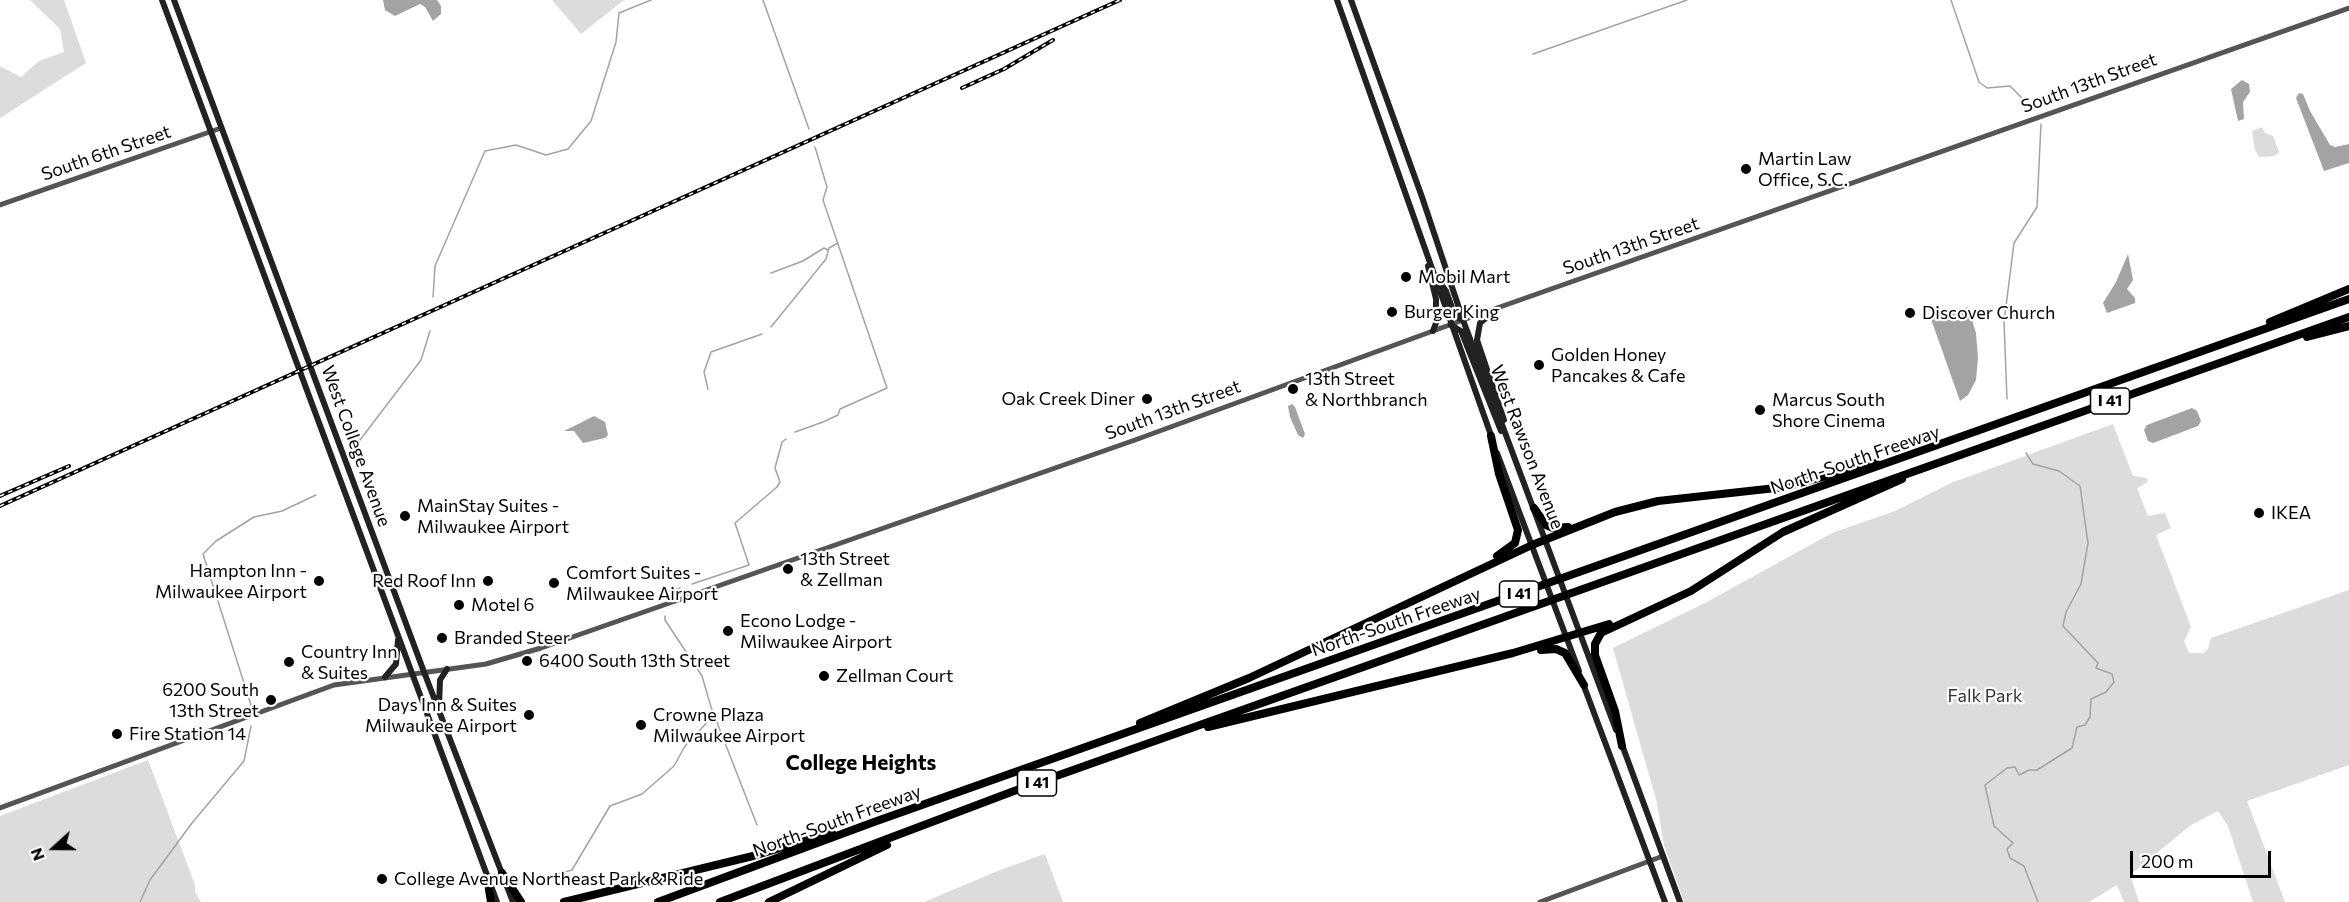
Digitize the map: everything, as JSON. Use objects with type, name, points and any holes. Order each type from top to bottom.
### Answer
[{"type":"highway","points":[[2189,356],[2349,290]]},
{"type":"highway","name":"North-South Freeway","points":[[658,902],[874,822],[2349,299]]},
{"type":"highway","name":"North-South Freeway","points":[[720,902],[1155,741],[2349,317]]},
{"type":"highway","points":[[2259,349],[2349,326]]},
{"type":"highway","points":[[1460,578],[1508,550],[1515,543],[1518,534],[1517,524],[1498,474],[1491,436]]},
{"type":"highway","points":[[1101,742],[1129,727],[1260,674],[1460,578],[1578,526],[1643,504],[1785,487],[1937,446]]},
{"type":"highway","points":[[1622,746],[1615,711],[1595,655],[1599,636],[1605,630],[1691,591],[1783,532],[1961,453]]},
{"type":"highway","points":[[1533,508],[1550,527],[1578,526]]},
{"type":"highway","points":[[1155,741],[1567,639],[1642,613]]},
{"type":"highway","points":[[1513,653],[1550,648],[1561,651],[1573,664],[1584,685]]},
{"type":"highway","points":[[564,902],[753,856],[874,822]]},
{"type":"highway","points":[[769,902],[920,828]]},
{"type":"highway","points":[[502,873],[521,902]]},
{"type":"highway","points":[[487,877],[491,902]]},
{"type":"main road","name":"West College Avenue","points":[[162,0],[213,131],[497,902]]},
{"type":"main road","name":"West College Avenue","points":[[174,0],[411,638],[513,902]]},
{"type":"main road","name":"West Rawson Avenue","points":[[1337,0],[1491,436],[1665,902]]},
{"type":"main road","name":"West Rawson Avenue","points":[[1351,0],[1423,199],[1463,320],[1680,902]]},
{"type":"main road","points":[[1410,203],[1423,199]]},
{"type":"main road","points":[[1433,331],[1436,323],[1436,300],[1429,277],[1427,254],[1439,246]]},
{"type":"main road","points":[[1434,276],[1446,291],[1455,316],[1463,320]]},
{"type":"main road","points":[[1497,309],[1480,322],[1478,344],[1500,404],[1509,444]]},
{"type":"main road","points":[[1451,325],[1461,331],[1491,411],[1509,444]]},
{"type":"main road","points":[[385,677],[395,665],[399,640],[411,638]]},
{"type":"main road","points":[[440,713],[440,680],[447,669]]},
{"type":"street","name":"South 13th Street","points":[[0,808],[334,685],[495,662],[541,648],[1135,440],[1463,320],[2349,8]]},
{"type":"street","name":"South 6th Street","points":[[0,205],[222,128]]},
{"type":"street","points":[[1540,902],[1650,863],[1663,856]]},
{"type":"green space","points":[[30,0],[64,0],[86,63],[0,118],[0,66],[21,77],[39,61],[64,52],[60,29]]},
{"type":"green space","points":[[552,0],[624,0],[581,34]]},
{"type":"green space","points":[[2262,127],[2265,133],[2273,136],[2279,152],[2275,156],[2259,157],[2255,150],[2252,131]]},
{"type":"green space","name":"Falk Park","points":[[2113,424],[2133,476],[2147,478],[2148,482],[2137,488],[2148,516],[2165,513],[2171,528],[2156,535],[2191,627],[2184,641],[2189,653],[2203,653],[2208,649],[2211,638],[2349,590],[2349,765],[2247,801],[2285,902],[2253,902],[2228,826],[2218,811],[2191,825],[2130,875],[2139,902],[2124,902],[2117,885],[2089,902],[1684,902],[1664,845],[1657,803],[1613,648],[1705,603],[1832,533],[1895,511],[1951,483]]},
{"type":"green space","points":[[148,760],[195,885],[195,892],[201,902],[0,902],[0,816]]},
{"type":"green space","points":[[1045,854],[1063,902],[924,902],[1000,870]]},
{"type":"shaded area","points":[[383,0],[437,0],[441,6],[441,14],[433,21],[425,7],[420,4],[395,16],[385,10]]},
{"type":"shaded area","points":[[2242,80],[2249,84],[2250,92],[2243,102],[2244,119],[2238,121],[2231,89]]},
{"type":"shaded area","points":[[2299,93],[2303,94],[2330,145],[2335,147],[2349,144],[2349,163],[2324,171],[2296,98]]},
{"type":"shaded area","points":[[2128,254],[2133,280],[2127,289],[2135,298],[2135,303],[2107,313],[2103,303],[2116,282]]},
{"type":"shaded area","points":[[1968,307],[1976,333],[1978,358],[1976,380],[1968,395],[1960,401],[1931,319]]},
{"type":"shaded area","points":[[1292,404],[1305,434],[1303,438],[1298,435],[1290,417],[1288,406]]},
{"type":"shaded area","points":[[2192,408],[2197,411],[2201,421],[2198,426],[2153,443],[2148,441],[2144,430],[2147,425]]},
{"type":"shaded area","points":[[594,416],[605,422],[608,435],[605,438],[583,443],[574,431],[564,431]]},
{"type":"waterway","points":[[433,297],[435,266],[485,151],[516,145],[546,155],[568,149],[591,121],[616,42],[619,13],[651,0]]},
{"type":"waterway","points":[[763,0],[809,129]]},
{"type":"waterway","points":[[1533,54],[1687,0]]},
{"type":"waterway","points":[[1951,0],[1979,82],[1987,88],[2010,86],[2034,110]]},
{"type":"waterway","points":[[2007,399],[2004,322],[2014,243],[2037,207],[2041,124]]},
{"type":"waterway","points":[[795,432],[838,415],[840,409],[887,388],[823,200],[827,187],[815,147]]},
{"type":"waterway","points":[[771,327],[826,259],[829,248],[838,243]]},
{"type":"waterway","points":[[771,273],[803,261],[824,248],[828,250]]},
{"type":"waterway","points":[[360,440],[421,360],[430,331]]},
{"type":"waterway","points":[[708,389],[704,372],[711,352],[762,334]]},
{"type":"waterway","points":[[692,584],[749,565],[735,523],[777,487],[780,482],[775,468],[782,442],[786,439]]},
{"type":"waterway","points":[[2026,453],[2033,464],[2059,471],[2080,486],[2088,543],[2081,584],[2066,612],[2063,626],[2098,663],[2096,668],[2112,674],[2114,682],[2106,692],[2091,699],[2090,717],[2085,725],[2077,727],[2072,748],[2037,770],[2029,770],[2019,775],[2015,767],[2007,768],[1985,785],[1994,826],[2013,843],[2007,849],[2010,858],[2024,866],[2038,902]]},
{"type":"waterway","points":[[251,705],[203,554],[216,541],[254,517],[282,511],[316,495]]},
{"type":"waterway","points":[[659,596],[680,588]]},
{"type":"waterway","points":[[665,616],[665,620],[702,676],[711,707],[757,825]]},
{"type":"waterway","points":[[543,878],[572,870],[610,806],[642,794],[674,766],[685,746],[714,715]]},
{"type":"waterway","points":[[140,902],[150,880],[192,823],[244,761],[251,726]]},
{"type":"railway","points":[[0,506],[1120,0]]},
{"type":"railway","points":[[962,88],[1004,69],[1053,40]]},
{"type":"railway","points":[[0,496],[69,466]]},
{"type":"place","name":"Martin Law Office, S.C.","points":[[1746,169]]},
{"type":"place","name":"Mobil Mart","points":[[1406,277]]},
{"type":"place","name":"Burger King","points":[[1392,312]]},
{"type":"place","name":"Discover Church","points":[[1910,313]]},
{"type":"place","name":"Golden Honey Pancakes & Cafe","points":[[1539,365]]},
{"type":"place","name":"13th Street & Northbranch","points":[[1293,389]]},
{"type":"place","name":"Oak Creek Diner","points":[[1147,399]]},
{"type":"place","name":"Marcus South Shore Cinema","points":[[1760,410]]},
{"type":"place","name":"IKEA","points":[[2259,513]]},
{"type":"place","name":"MainStay Suites - Milwaukee Airport","points":[[405,516]]},
{"type":"place","name":"13th Street & Zellman","points":[[788,569]]},
{"type":"place","name":"Hampton Inn - Milwaukee Airport","points":[[319,581]]},
{"type":"place","name":"Red Roof Inn","points":[[488,581]]},
{"type":"place","name":"Comfort Suites - Milwaukee Airport","points":[[554,583]]},
{"type":"place","name":"Motel 6","points":[[459,605]]},
{"type":"place","name":"Econo Lodge - Milwaukee Airport","points":[[728,631]]},
{"type":"place","name":"Branded Steer","points":[[442,638]]},
{"type":"place","name":"6400 South 13th Street","points":[[527,661]]},
{"type":"place","name":"Country Inn & Suites","points":[[289,662]]},
{"type":"place","name":"Zellman Court","points":[[824,676]]},
{"type":"place","name":"6200 South 13th Street","points":[[271,700]]},
{"type":"place","name":"Days Inn & Suites Milwaukee Airport","points":[[529,715]]},
{"type":"place","name":"Crowne Plaza Milwaukee Airport","points":[[641,725]]},
{"type":"place","name":"Fire Station 14","points":[[117,734]]},
{"type":"place","name":"College Avenue Northeast Park & Ride","points":[[382,879]]},
{"type":"district","name":"College Heights","points":[[861,763]]}]
